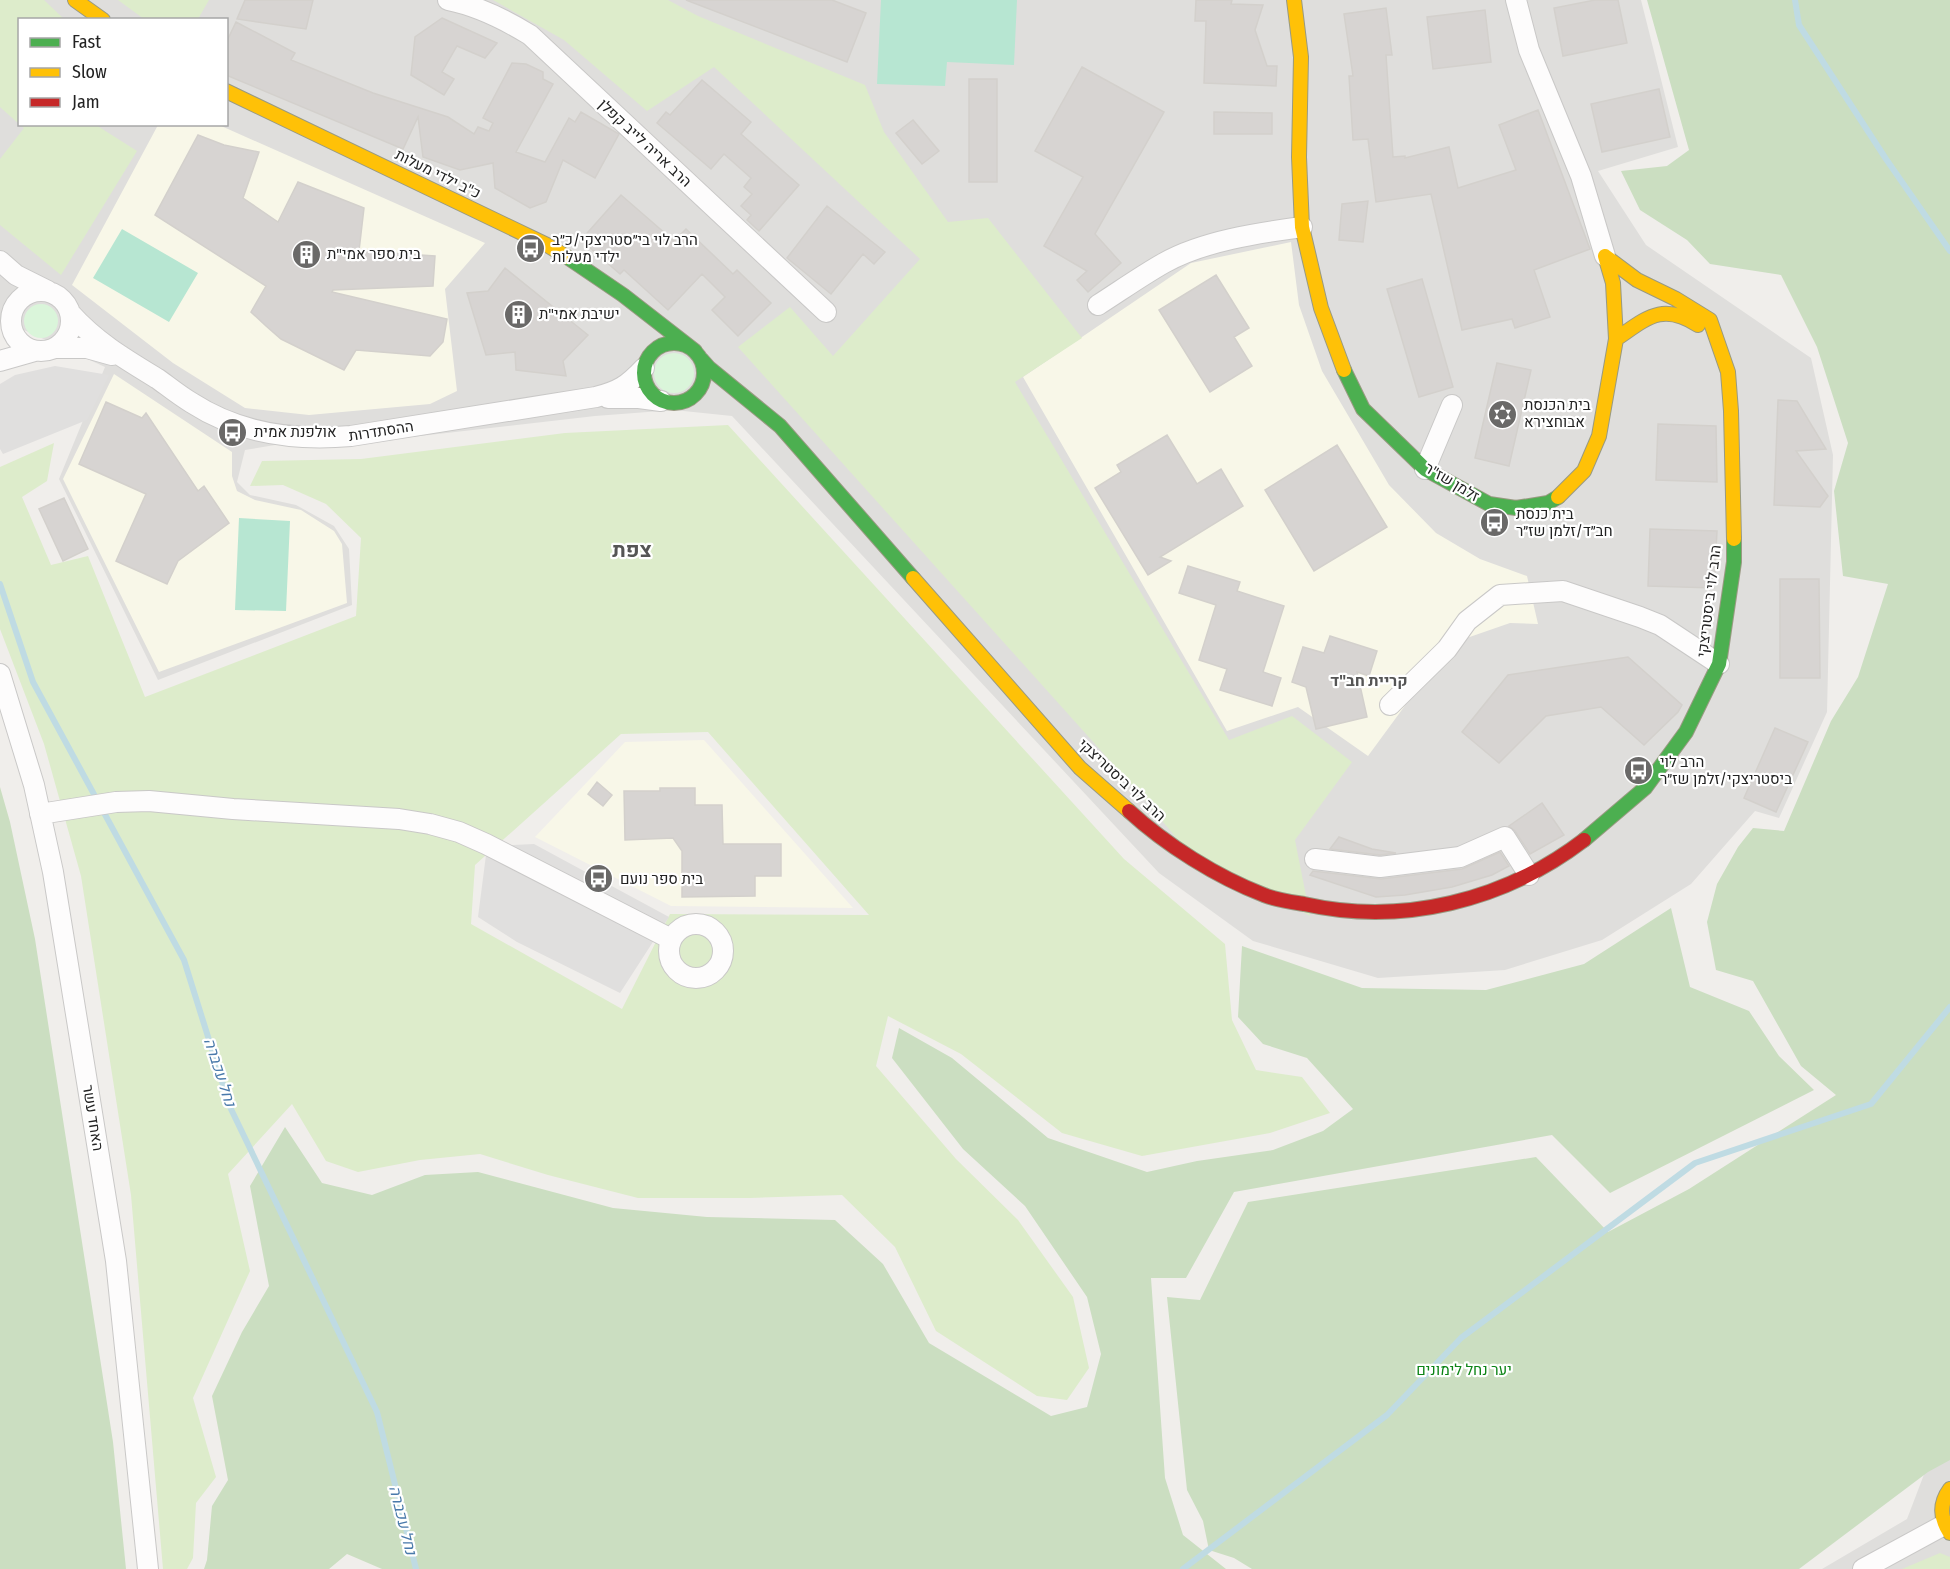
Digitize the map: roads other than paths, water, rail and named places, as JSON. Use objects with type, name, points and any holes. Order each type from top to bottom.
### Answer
[{"type":"street","points":[[75,0],[100,18]]},
{"type":"street","name":"הרב אריה לייב קפלן","points":[[448,0],[475,7],[502,18],[530,35],[826,312]]},
{"type":"street","name":"זלמן שז\"ר","points":[[1294,0],[1301,57],[1299,157],[1302,227],[1321,308],[1344,371],[1363,409],[1425,469],[1489,504],[1516,508],[1548,503],[1563,493],[1584,471],[1599,436],[1616,339],[1613,283],[1605,256],[1581,176],[1529,50],[1515,0]]},
{"type":"street","name":"כ\"ב ילדי מעלות","points":[[228,92],[547,245],[580,264],[698,355]]},
{"type":"street","points":[[1098,305],[1165,262],[1196,249],[1253,235],[1302,227]]},
{"type":"street","name":"הרב לוי ביסטריצקי","points":[[698,355],[714,372],[772,420],[1080,768],[1152,832],[1209,868],[1265,896],[1316,907],[1366,913],[1407,911],[1456,902],[1498,890],[1569,851],[1595,831],[1645,788],[1686,732],[1719,664],[1734,562],[1728,372],[1710,320],[1676,299],[1637,280],[1605,256]]},
{"type":"street","points":[[0,261],[16,275],[58,296],[66,303],[70,313],[70,331],[56,348],[35,351],[0,361]]},
{"type":"street","points":[[0,270],[11,295],[10,328],[14,338],[24,347],[35,351]]},
{"type":"street","points":[[0,342],[20,298],[29,292],[48,291]]},
{"type":"street","name":"כ\"ב ילדי מעלות","points":[[627,299],[642,316],[647,327],[648,360],[644,379],[648,389],[661,401]]},
{"type":"street","name":"ההסתדרות","points":[[70,313],[102,344],[123,359],[216,417],[266,434],[290,437],[318,439],[351,436],[584,399],[616,392],[625,387],[648,360]]},
{"type":"street","points":[[1616,339],[1651,316],[1666,313],[1681,315],[1715,337]]},
{"type":"street","points":[[648,360],[661,345],[672,343],[686,345],[698,355],[704,371],[704,381],[694,396],[682,402]]},
{"type":"street","name":"ההסתדרות","points":[[56,348],[87,348],[123,359]]},
{"type":"street","name":"ההסתדרות","points":[[584,399],[623,398],[661,401]]},
{"type":"street","name":"הרב לוי ביסטריצקי","points":[[661,401],[671,404],[718,399],[754,408],[772,420]]},
{"type":"street","points":[[1425,469],[1452,405]]},
{"type":"street","points":[[1389,705],[1447,649],[1467,621],[1500,595],[1563,591],[1640,616],[1660,625],[1719,664]]},
{"type":"street","name":"האחד עשר","points":[[0,674],[20,735],[52,872],[116,1261],[148,1569]]},
{"type":"street","points":[[40,814],[116,802],[149,801],[233,809],[399,819],[430,824],[459,832],[486,844],[672,939]]},
{"type":"street","points":[[1315,859],[1380,867],[1460,857],[1505,837],[1529,875]]},
{"type":"street","points":[[1863,1569],[1947,1529],[1941,1518],[1942,1503],[1950,1489]]},
{"type":"waterway","points":[[1795,0],[1799,25],[1886,159],[1950,251]]},
{"type":"waterway","name":"נחל עכברה","points":[[0,584],[33,682],[184,960],[230,1107],[377,1412],[416,1569]]},
{"type":"waterway","points":[[1183,1569],[1387,1415],[1461,1338],[1695,1163],[1871,1104],[1950,1007]]},
{"type":"place","name":"הרב לוי בי״סטריצקי/כ״ב ילדי מעלות","points":[[531,249]]},
{"type":"place","name":"בית ספר אמי\"ת","points":[[306,254]]},
{"type":"place","name":"ישיבת אמי\"ת","points":[[518,314]]},
{"type":"place","name":"בית הכנסת אבוחצירא","points":[[1503,414]]},
{"type":"place","name":"אולפנת אמית","points":[[233,432]]},
{"type":"place","name":"בית כנסת חב״ד/זלמן שז״ר","points":[[1495,523]]},
{"type":"place","name":"הרב לוי ביסטריצקי/זלמן שז״ר","points":[[1639,771]]},
{"type":"place","name":"בית ספר נועם","points":[[599,879]]},
{"type":"district","name":"צפת","points":[[632,550]]},
{"type":"district","name":"קריית חב\"ד","points":[[1369,680]]},
{"type":"park label","name":"יער נחל לימונים","points":[[1464,1370]]}]
